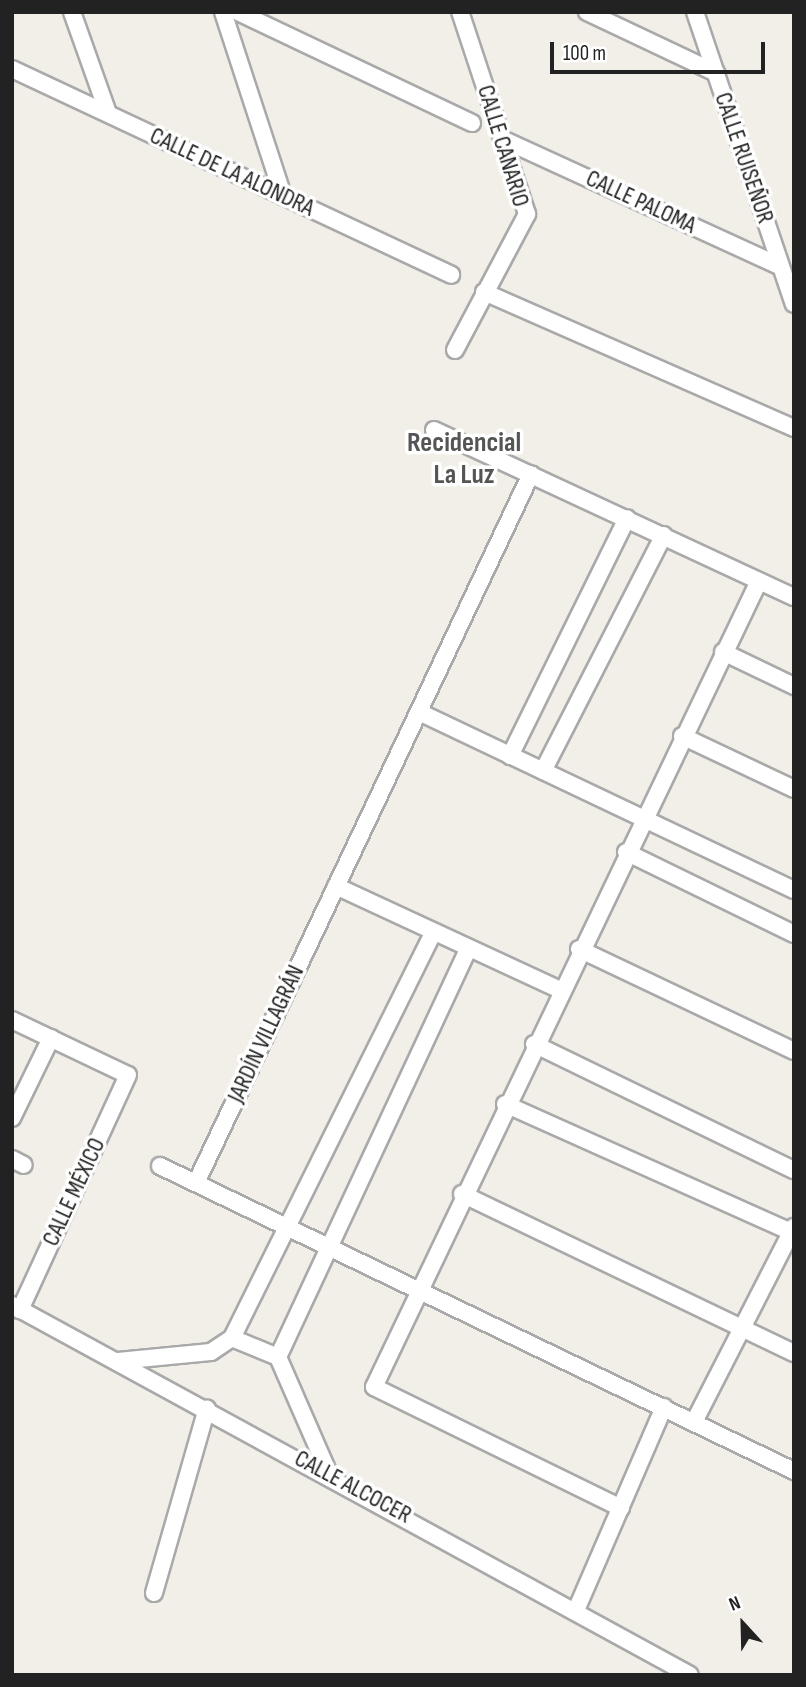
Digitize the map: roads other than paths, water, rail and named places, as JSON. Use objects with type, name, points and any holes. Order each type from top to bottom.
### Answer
[{"type":"street","points":[[72,12],[108,113]]},
{"type":"street","points":[[223,12],[283,196]]},
{"type":"street","points":[[238,12],[472,123]]},
{"type":"street","name":"CALLE CANARIO","points":[[455,350],[527,214],[460,12]]},
{"type":"street","points":[[586,12],[716,73]]},
{"type":"street","name":"CALLE RUISEÑOR","points":[[695,12],[794,304]]},
{"type":"street","name":"CALLE DE LA ALONDRA","points":[[12,69],[452,275]]},
{"type":"street","name":"CALLE PALOMA","points":[[502,139],[780,266]]},
{"type":"street","points":[[484,292],[794,428]]},
{"type":"street","points":[[434,430],[794,597]]},
{"type":"street","name":"JARDÍN VILLAGRÁN","points":[[196,1183],[531,474]]},
{"type":"street","points":[[510,756],[627,518]]},
{"type":"street","points":[[543,771],[664,535]]},
{"type":"street","points":[[621,1508],[374,1387],[418,1286],[641,817],[759,581]]},
{"type":"street","points":[[723,652],[794,686]]},
{"type":"street","points":[[419,712],[794,890]]},
{"type":"street","points":[[682,736],[794,789]]},
{"type":"street","points":[[626,852],[794,934]]},
{"type":"street","points":[[336,886],[560,990]]},
{"type":"street","points":[[118,1361],[211,1352],[232,1338],[291,1226],[433,933]]},
{"type":"street","points":[[278,1357],[332,1248],[468,949]]},
{"type":"street","points":[[579,949],[794,1051]]},
{"type":"street","points":[[12,1020],[51,1038],[12,1118]]},
{"type":"street","name":"CALLE MÉXICO","points":[[16,1307],[128,1075],[51,1038]]},
{"type":"street","points":[[534,1044],[794,1170]]},
{"type":"street","points":[[505,1104],[793,1230],[740,1328],[694,1422]]},
{"type":"street","points":[[160,1166],[418,1286],[794,1471]]},
{"type":"street","points":[[462,1194],[794,1353]]},
{"type":"street","name":"CALLE ALCOCER","points":[[16,1307],[577,1608],[690,1675]]},
{"type":"street","points":[[232,1338],[278,1357],[330,1476]]},
{"type":"street","points":[[577,1608],[664,1407]]},
{"type":"street","points":[[154,1593],[207,1408]]},
{"type":"district","name":"Recidencial La Luz","points":[[464,459]]}]
